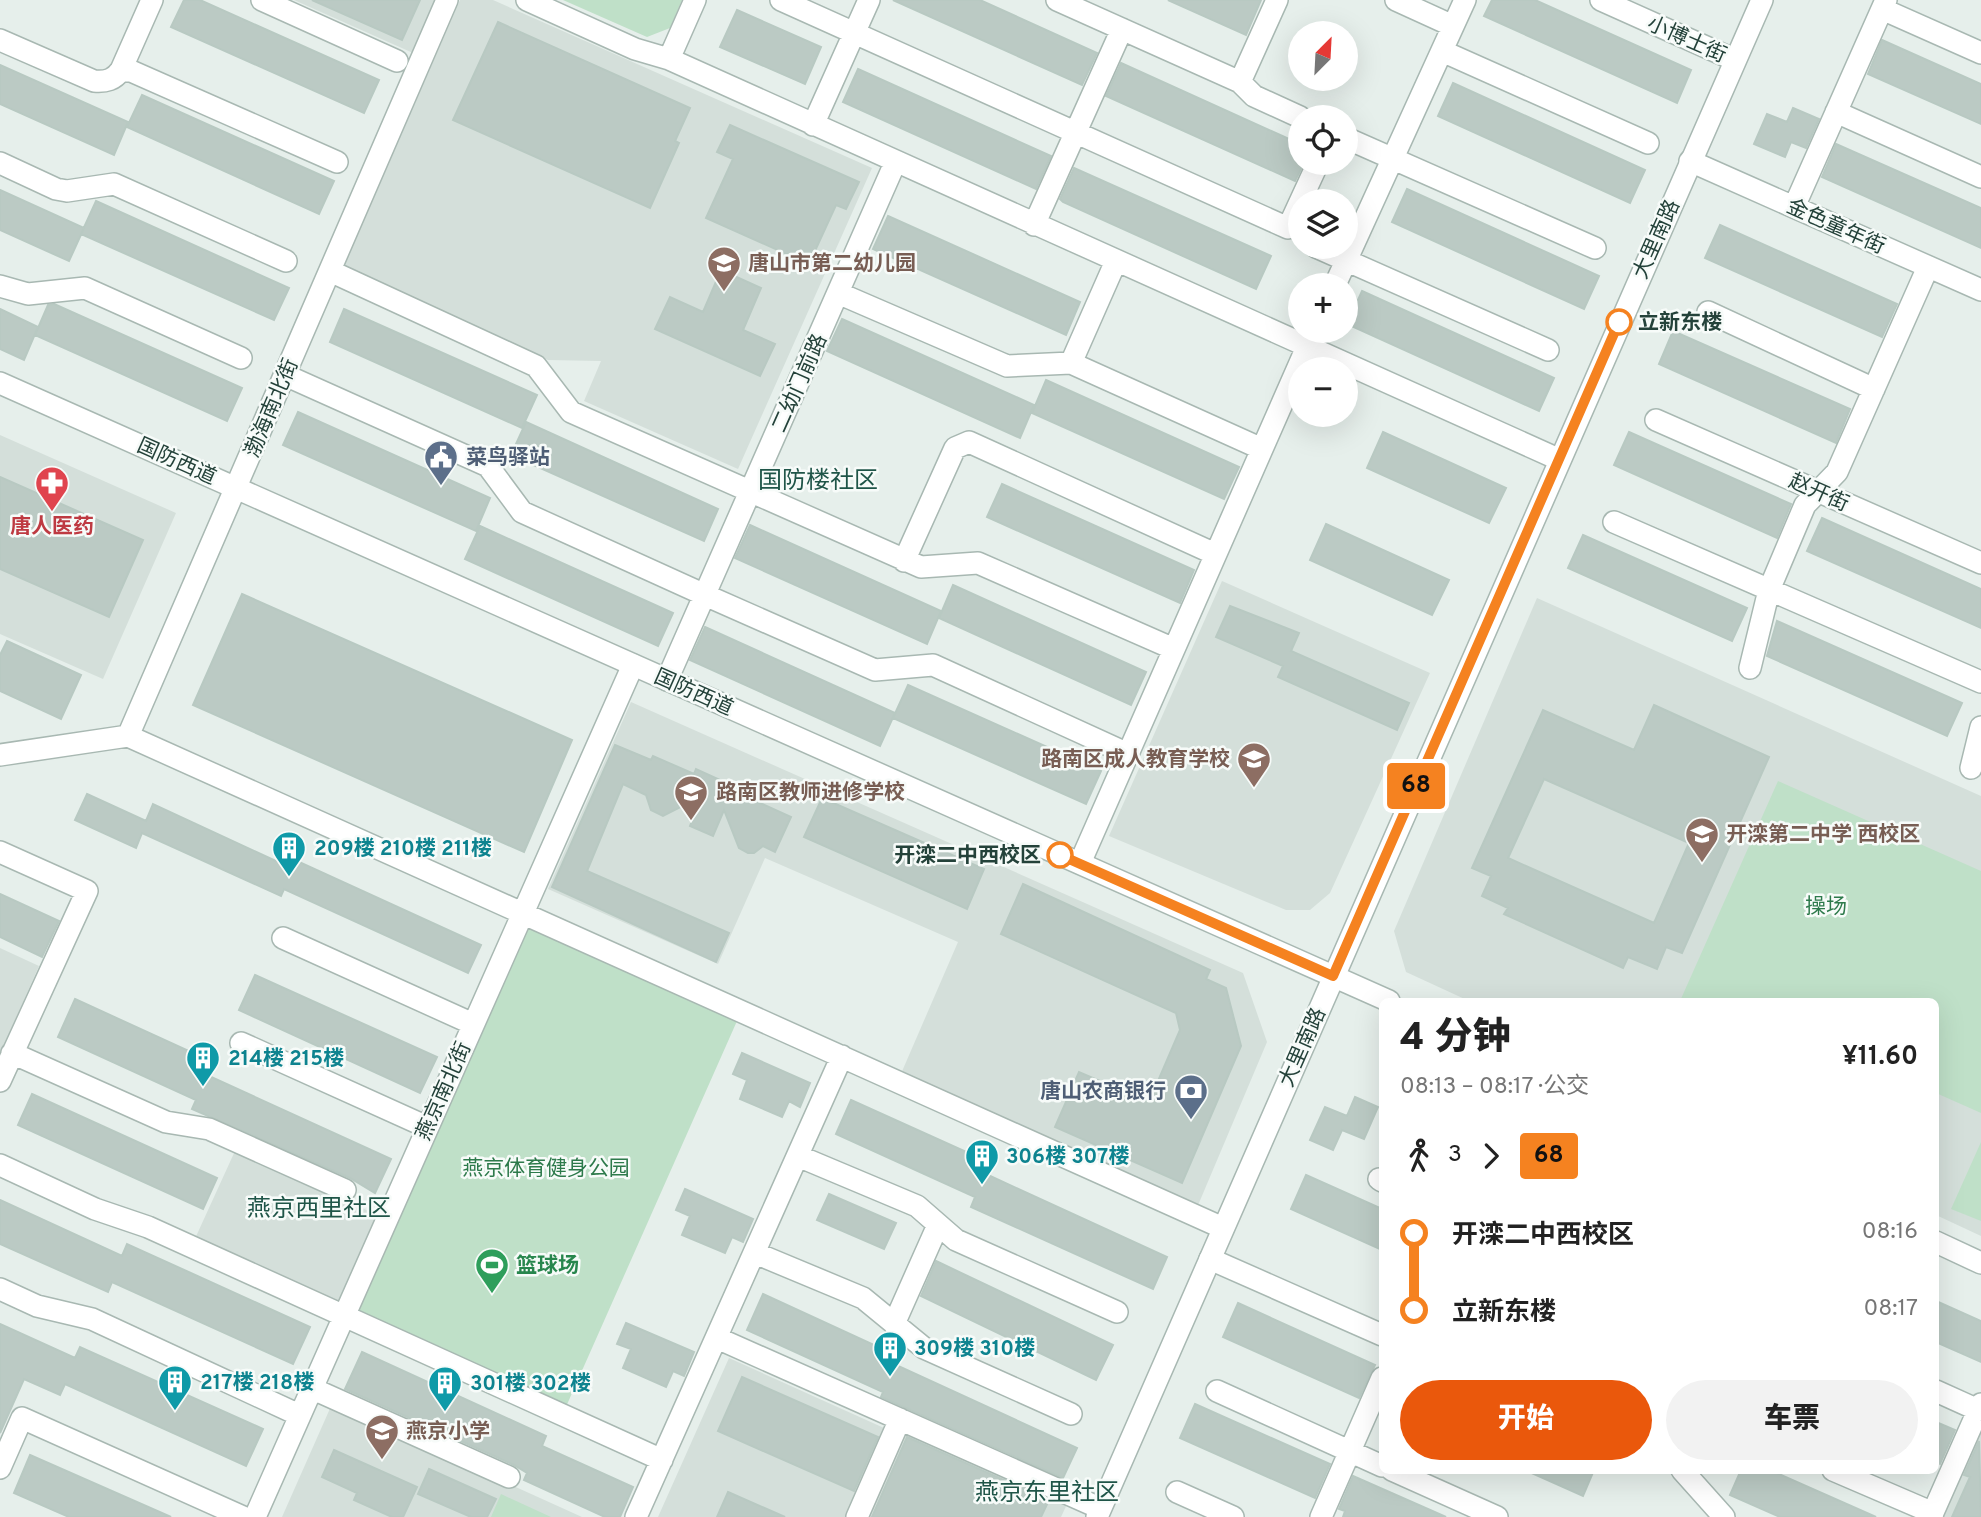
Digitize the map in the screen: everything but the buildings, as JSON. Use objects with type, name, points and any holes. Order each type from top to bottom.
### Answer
[{"type":"street","points":[[0,40],[94,81],[103,82],[116,77],[121,70],[152,0]]},
{"type":"street","points":[[262,0],[397,61]]},
{"type":"street","name":"渤海南北街","points":[[128,736],[447,0]]},
{"type":"street","points":[[527,0],[635,49],[669,59],[1116,261],[1288,329]]},
{"type":"street","points":[[669,59],[695,0]]},
{"type":"street","points":[[781,0],[1075,131],[1288,230]]},
{"type":"street","points":[[813,125],[869,0]]},
{"type":"street","points":[[1058,0],[1240,82],[1254,96],[1288,112]]},
{"type":"street","points":[[1240,82],[1277,0]]},
{"type":"street","points":[[1396,0],[1453,26]]},
{"type":"street","points":[[1340,273],[1465,0]]},
{"type":"street","name":"小博士街","points":[[1601,0],[1735,60]]},
{"type":"street","name":"大里南路","points":[[1096,1511],[1210,1259],[1558,459],[1762,0]]},
{"type":"street","points":[[1794,207],[1884,5],[1981,53]]},
{"type":"street","points":[[1034,225],[1122,29]]},
{"type":"street","points":[[1442,51],[1648,143]]},
{"type":"street","points":[[121,70],[131,71],[337,162]]},
{"type":"street","points":[[1836,112],[1981,177]]},
{"type":"street","points":[[1358,143],[1595,248]]},
{"type":"street","name":"金色童年街","points":[[1690,162],[1981,290]]},
{"type":"street","points":[[0,163],[56,189],[67,191],[114,184],[286,261]]},
{"type":"street","name":"二幼门前路","points":[[667,680],[895,163]]},
{"type":"street","points":[[1346,260],[1548,350]]},
{"type":"street","points":[[1070,363],[1116,261]]},
{"type":"street","points":[[1750,668],[1769,590],[1805,505],[1837,472],[1928,267]]},
{"type":"street","points":[[330,271],[536,366],[571,412],[920,567],[978,563],[1174,649]]},
{"type":"street","points":[[0,286],[28,294],[85,288],[241,358]]},
{"type":"street","points":[[838,293],[1007,366],[1070,363],[1262,449]]},
{"type":"street","points":[[1708,312],[1874,390]]},
{"type":"street","points":[[1080,863],[1308,343]]},
{"type":"street","points":[[1320,343],[1558,459]]},
{"type":"street","points":[[285,375],[488,466],[523,512],[705,595],[875,670],[933,665],[1128,754]]},
{"type":"street","name":"国防西道","points":[[0,383],[1382,998]]},
{"type":"street","name":"赵开街","points":[[1656,420],[1981,563]]},
{"type":"street","points":[[905,561],[955,448],[969,442],[1215,554]]},
{"type":"street","points":[[1614,522],[1981,682]]},
{"type":"street","name":"燕京南北街","points":[[255,1517],[634,665]]},
{"type":"street","points":[[1971,768],[1981,727]]},
{"type":"street","points":[[0,755],[128,736],[1223,1228]]},
{"type":"street","points":[[0,852],[86,891],[0,1081]]},
{"type":"street","points":[[283,938],[473,1024]]},
{"type":"street","points":[[241,1043],[427,1127]]},
{"type":"street","points":[[12,1053],[166,1122],[209,1129],[345,1190]]},
{"type":"street","points":[[636,1517],[842,1056]]},
{"type":"street","points":[[798,1156],[917,1206],[956,1240],[1117,1312]]},
{"type":"street","points":[[0,1165],[95,1209],[148,1227],[662,1460]]},
{"type":"street","points":[[894,1324],[938,1225]]},
{"type":"street","points":[[1939,1243],[1981,1263]]},
{"type":"street","points":[[755,1252],[863,1298],[924,1348],[1071,1413]]},
{"type":"street","points":[[1210,1259],[1379,1334]]},
{"type":"street","points":[[0,1289],[37,1306],[92,1319],[299,1415]]},
{"type":"street","points":[[717,1338],[900,1419],[1096,1511]]},
{"type":"street","points":[[1321,1517],[1379,1385]]},
{"type":"street","points":[[311,1388],[509,1477]]},
{"type":"street","points":[[1217,1391],[1379,1465]]},
{"type":"street","points":[[1842,1474],[1932,1515],[1980,1407],[1939,1392]]},
{"type":"street","points":[[0,1468],[22,1418],[243,1517]]},
{"type":"street","points":[[857,1517],[900,1419]]},
{"type":"street","points":[[1401,1474],[1497,1517]]},
{"type":"street","points":[[1696,1475],[1724,1517]]},
{"type":"street","points":[[1177,1492],[1233,1517]]},
{"type":"shaded area","points":[[294,0],[437,0],[413,53]]},
{"type":"shaded area","points":[[460,0],[493,0],[872,168],[738,469],[584,401],[601,361],[548,360],[342,270]]},
{"type":"shaded area","points":[[0,435],[176,513],[103,679],[0,634]]},
{"type":"shaded area","name":"路南区成人教育学校","points":[[1222,581],[1430,673],[1330,893],[1310,910],[1286,910],[1109,836]]},
{"type":"shaded area","name":"开滦第二中学 西校区","points":[[1537,598],[1981,796],[1981,1236],[1939,1216],[1939,998],[1462,998],[1406,972],[1394,931]]},
{"type":"shaded area","points":[[631,702],[1243,973],[1267,1042],[1196,1210],[900,1076],[958,942],[765,858],[718,964],[548,889]]},
{"type":"shaded area","points":[[0,948],[39,966],[0,1054]]},
{"type":"shaded area","points":[[235,1151],[382,1217],[340,1310],[193,1243]]},
{"type":"shaded area","points":[[729,1358],[904,1437],[906,1431],[1068,1502],[1061,1517],[658,1517]]},
{"type":"shaded area","name":"燕京小学","points":[[332,1404],[582,1517],[282,1517]]},
{"type":"shaded area","points":[[1981,1410],[1981,1517],[1934,1517]]},
{"type":"green space","points":[[563,0],[682,0],[670,28],[647,37]]},
{"type":"green space","name":"操场","points":[[1778,781],[1981,871],[1981,1113],[1939,1094],[1939,998],[1681,998]]},
{"type":"green space","name":"燕京体育健身公园","points":[[528,928],[737,1021],[565,1409],[355,1316]]},
{"type":"green space","points":[[1981,1142],[1981,1221],[1951,1209]]},
{"type":"green space","points":[[501,1494],[551,1517],[491,1517]]},
{"type":"bus line","name":"68","points":[[1060,855],[1333,976],[1619,322]]},
{"type":"place","name":"唐山市第二幼儿园","points":[[724,293]]},
{"type":"place","name":"立新东楼","points":[[1619,322]]},
{"type":"place","name":"菜鸟驿站","points":[[441,487]]},
{"type":"place","name":"唐人医药","points":[[52,513]]},
{"type":"place","name":"路南区成人教育学校","points":[[1254,789]]},
{"type":"place","name":"路南区教师进修学校","points":[[691,822]]},
{"type":"place","name":"开滦二中西校区","points":[[1060,855]]},
{"type":"place","name":"开滦第二中学 西校区","points":[[1702,864]]},
{"type":"place","name":"209楼 210楼 211楼","points":[[289,878]]},
{"type":"place","name":"214楼 215楼","points":[[203,1088]]},
{"type":"place","name":"唐山农商银行","points":[[1191,1121]]},
{"type":"place","name":"306楼 307楼","points":[[982,1186]]},
{"type":"place","name":"篮球场","points":[[492,1295]]},
{"type":"place","name":"309楼 310楼","points":[[890,1378]]},
{"type":"place","name":"217楼 218楼","points":[[175,1412]]},
{"type":"place","name":"301楼 302楼","points":[[445,1413]]},
{"type":"place","name":"燕京小学","points":[[382,1461]]},
{"type":"district","name":"国防楼社区","points":[[818,480]]},
{"type":"district","name":"燕京西里社区","points":[[319,1208]]},
{"type":"district","name":"燕京东里社区","points":[[1047,1492]]}]
